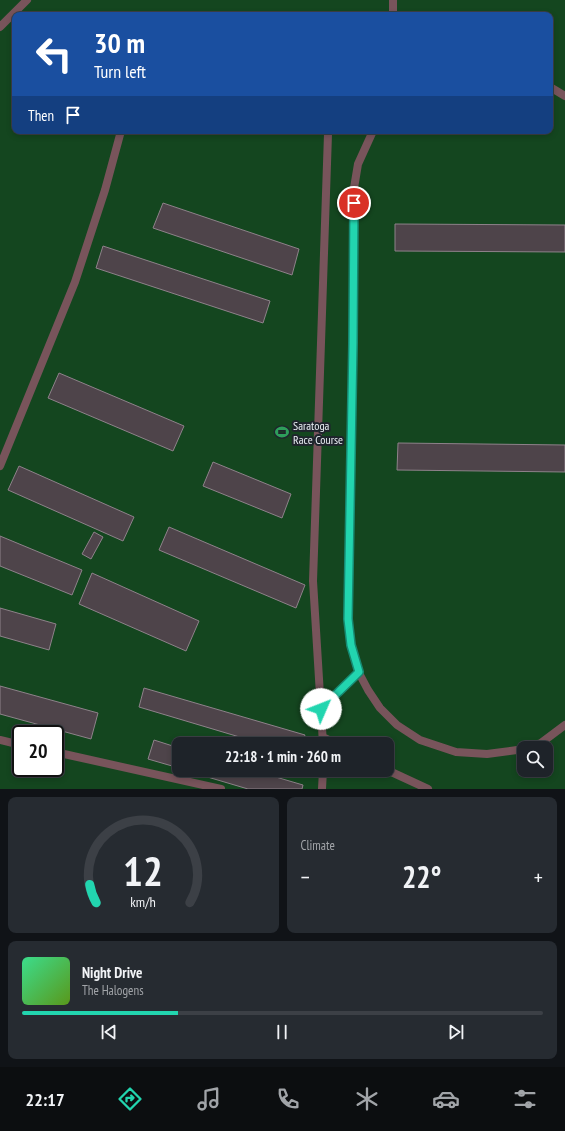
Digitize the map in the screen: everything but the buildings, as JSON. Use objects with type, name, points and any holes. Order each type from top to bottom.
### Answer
[{"type":"lane","points":[[15,12],[27,0]]},
{"type":"lane","points":[[393,0],[393,12]]},
{"type":"lane","points":[[0,27],[12,15]]},
{"type":"lane","points":[[553,89],[565,96]]},
{"type":"lane","points":[[0,466],[75,282],[105,190],[120,134]]},
{"type":"lane","points":[[323,737],[313,581],[328,134]]},
{"type":"lane","points":[[372,134],[358,164],[354,188],[348,619],[351,645],[359,672],[368,690],[380,708],[397,725],[420,740],[456,752],[487,754],[517,750],[541,743],[565,725]]},
{"type":"lane","points":[[321,709],[359,672]]},
{"type":"lane","points":[[0,740],[12,742]]},
{"type":"lane","points":[[64,754],[221,789]]},
{"type":"lane","points":[[394,773],[428,789]]},
{"type":"lane","points":[[322,789],[323,777]]},
{"type":"green space","name":"Saratoga Race Course","points":[[0,0],[565,0],[565,789],[0,789]]},
{"type":"place","name":"Saratoga Race Course","points":[[282,432]]},
{"type":"route","points":[[321,709],[359,672],[351,645],[348,619],[354,203]]}]
